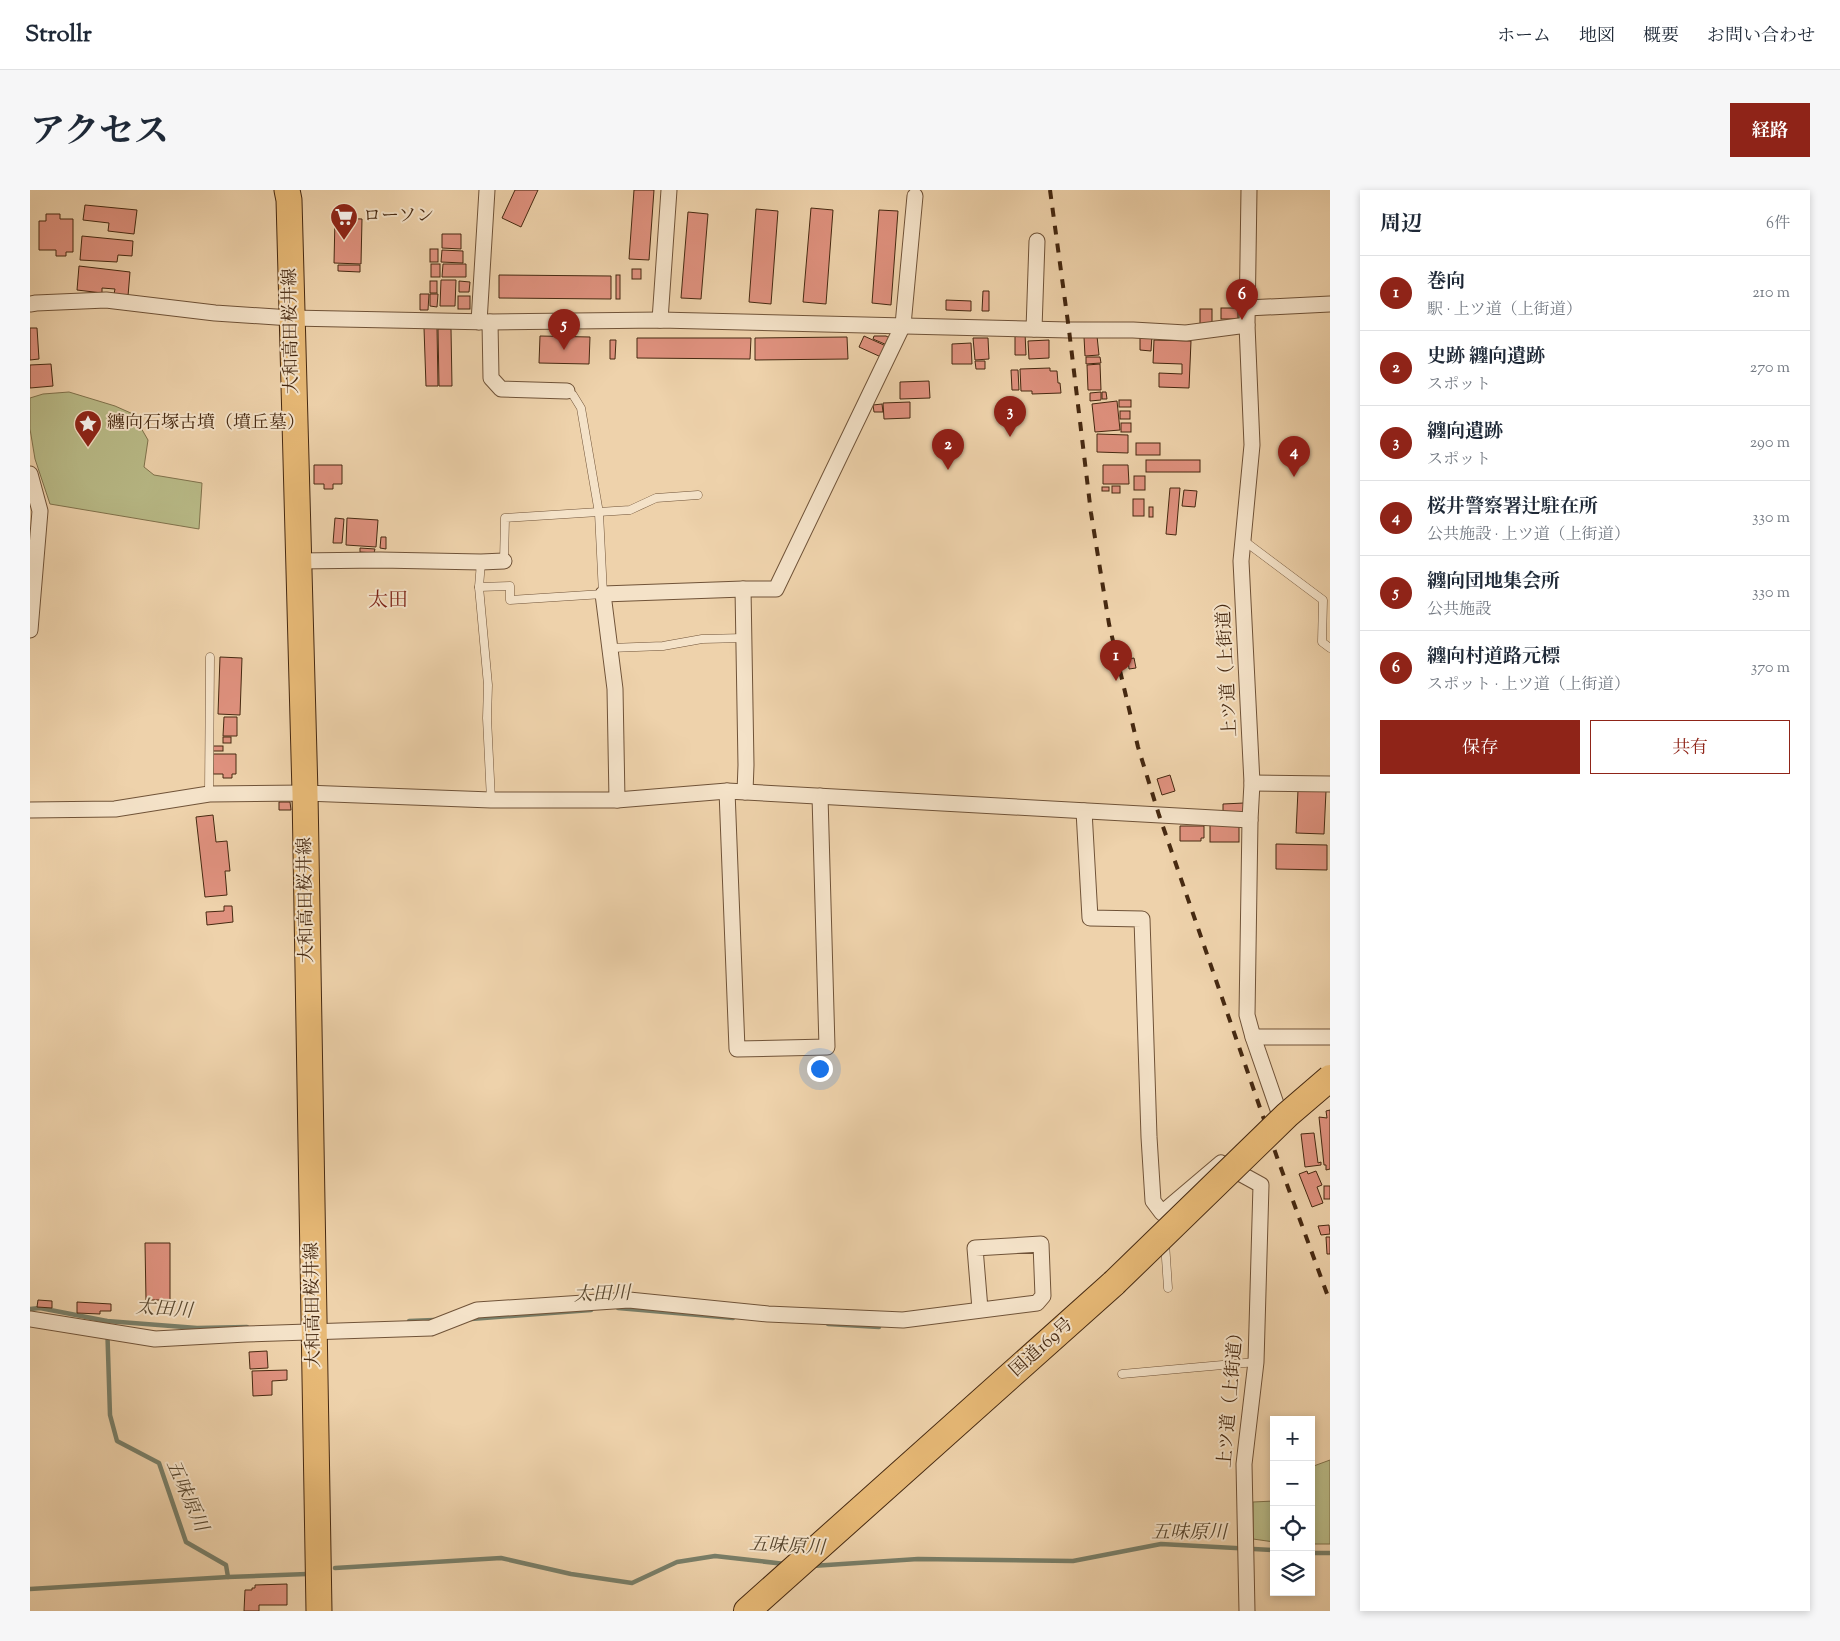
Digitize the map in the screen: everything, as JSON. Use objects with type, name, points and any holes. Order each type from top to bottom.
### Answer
[{"type":"highway","name":"国道169号","points":[[747,1611],[1114,1283],[1287,1115],[1330,1078]]},
{"type":"main road","name":"大和高田桜井線","points":[[287,190],[296,262],[291,318],[305,793],[319,1611]]},
{"type":"street","points":[[487,190],[484,322],[491,378],[501,389],[567,391]]},
{"type":"street","points":[[660,320],[669,190]]},
{"type":"street","name":"上ツ道（上街道）","points":[[1249,190],[1247,325],[1252,445],[1241,561],[1252,783],[1247,1015],[1286,1133]]},
{"type":"street","points":[[617,800],[615,689],[603,594],[776,589],[903,325],[915,196]]},
{"type":"street","points":[[1034,329],[1037,241]]},
{"type":"street","points":[[30,304],[106,300],[215,313],[291,318],[333,314],[484,322],[660,320],[1134,330],[1186,333],[1247,325]]},
{"type":"street","points":[[1247,308],[1330,304]]},
{"type":"street","points":[[30,474],[40,511],[30,630]]},
{"type":"street","points":[[298,561],[482,562],[504,560]]},
{"type":"street","points":[[743,589],[745,792]]},
{"type":"street","points":[[1252,783],[1330,784]]},
{"type":"street","points":[[727,791],[737,1049],[827,1047],[820,796]]},
{"type":"street","points":[[30,810],[115,809],[209,794],[305,793],[491,800],[617,800],[727,791],[990,804],[1250,820]]},
{"type":"street","points":[[1084,811],[1090,918],[1142,919],[1152,1192],[1153,1201],[1162,1213]]},
{"type":"street","points":[[1253,1037],[1330,1037]]},
{"type":"street","name":"上ツ道（上街道）","points":[[1162,1213],[1222,1163],[1261,1185],[1256,1362],[1244,1464],[1247,1611]]},
{"type":"street","points":[[30,1319],[155,1338],[432,1328],[477,1310],[629,1300],[768,1314],[903,1320],[1037,1303],[1043,1296],[1041,1244],[975,1248],[980,1310]]},
{"type":"lane","points":[[479,587],[510,586],[510,600],[603,594],[599,513],[581,408],[567,391]]},
{"type":"lane","points":[[504,560],[505,518],[630,510],[656,498],[698,495]]},
{"type":"lane","points":[[1243,540],[1323,600],[1322,642],[1330,648]]},
{"type":"lane","points":[[482,562],[479,587],[488,685],[487,718],[491,800]]},
{"type":"lane","points":[[610,648],[663,646],[702,639],[744,638]]},
{"type":"lane","points":[[209,794],[210,657]]},
{"type":"lane","points":[[1162,1213],[1168,1288]]},
{"type":"lane","points":[[1122,1374],[1256,1362]]},
{"type":"green space","points":[[69,392],[115,406],[133,414],[148,440],[144,467],[154,475],[202,483],[199,529],[50,504],[35,459],[30,429],[30,398],[43,394]]},
{"type":"green space","points":[[1330,1460],[1330,1544],[1315,1544],[1315,1466]]},
{"type":"green space","points":[[1270,1501],[1270,1541],[1253,1539],[1253,1502]]},
{"type":"building","points":[[515,190],[538,190],[521,227],[502,218]]},
{"type":"building","points":[[634,190],[654,190],[649,260],[629,259]]},
{"type":"building","points":[[85,205],[137,210],[134,234],[108,231],[109,223],[83,220]]},
{"type":"building","points":[[811,208],[833,210],[826,304],[803,302]]},
{"type":"building","points":[[756,209],[778,211],[771,304],[749,302]]},
{"type":"building","points":[[879,210],[898,211],[891,305],[872,303]]},
{"type":"building","points":[[688,212],[708,214],[701,299],[681,298]]},
{"type":"building","points":[[46,214],[60,214],[60,219],[73,219],[73,252],[66,252],[66,256],[56,256],[56,250],[39,250],[39,221],[46,221]]},
{"type":"building","points":[[335,218],[362,219],[361,264],[334,263]]},
{"type":"building","points":[[442,234],[461,234],[461,249],[442,248]]},
{"type":"building","points":[[82,236],[133,241],[132,256],[118,255],[117,262],[80,260]]},
{"type":"building","points":[[430,249],[438,249],[438,262],[430,262]]},
{"type":"building","points":[[442,250],[463,251],[463,263],[441,262]]},
{"type":"building","points":[[431,264],[440,264],[440,277],[431,277]]},
{"type":"building","points":[[443,264],[466,264],[466,277],[442,277]]},
{"type":"building","points":[[338,265],[360,265],[360,272],[338,271]]},
{"type":"building","points":[[79,266],[130,272],[128,296],[114,294],[115,289],[102,288],[102,293],[77,290]]},
{"type":"building","points":[[632,269],[641,269],[641,279],[632,279]]},
{"type":"building","points":[[499,275],[611,276],[611,299],[499,298]]},
{"type":"building","points":[[616,275],[620,275],[620,299],[616,299]]},
{"type":"building","points":[[441,280],[456,280],[455,306],[440,306]]},
{"type":"building","points":[[430,281],[437,281],[437,293],[430,293]]},
{"type":"building","points":[[459,281],[470,282],[469,292],[459,292]]},
{"type":"building","points":[[983,291],[989,291],[989,311],[982,311]]},
{"type":"building","points":[[420,294],[429,294],[428,310],[420,310]]},
{"type":"building","points":[[430,294],[438,294],[437,307],[430,306]]},
{"type":"building","points":[[458,296],[470,296],[470,309],[458,309]]},
{"type":"building","points":[[946,300],[971,301],[971,311],[946,310]]},
{"type":"building","points":[[1221,308],[1238,308],[1238,319],[1221,319]]},
{"type":"building","points":[[1200,309],[1212,309],[1212,325],[1200,325]]},
{"type":"building","points":[[30,328],[37,328],[39,359],[30,360]]},
{"type":"building","points":[[424,328],[437,328],[438,386],[426,386]]},
{"type":"building","points":[[438,329],[451,329],[452,386],[439,386]]},
{"type":"building","points":[[1015,333],[1025,333],[1026,355],[1015,355]]},
{"type":"building","points":[[1140,335],[1152,335],[1151,351],[1140,350]]},
{"type":"building","points":[[540,336],[590,337],[589,364],[539,363]]},
{"type":"building","points":[[864,336],[886,346],[881,357],[859,347]]},
{"type":"building","points":[[874,336],[890,338],[887,345],[873,339]]},
{"type":"building","points":[[1097,336],[1099,355],[1085,356],[1084,337]]},
{"type":"building","points":[[847,337],[848,359],[755,360],[755,338]]},
{"type":"building","points":[[637,338],[751,338],[750,359],[637,358]]},
{"type":"building","points":[[973,338],[988,338],[989,359],[975,360]]},
{"type":"building","points":[[610,340],[616,340],[615,359],[610,359]]},
{"type":"building","points":[[1049,340],[1049,358],[1029,359],[1028,341]]},
{"type":"building","points":[[1154,340],[1191,341],[1189,388],[1159,387],[1159,373],[1182,374],[1182,364],[1153,363]]},
{"type":"building","points":[[971,343],[972,364],[952,364],[952,344]]},
{"type":"building","points":[[1086,357],[1100,357],[1101,363],[1086,364]]},
{"type":"building","points":[[975,361],[985,361],[985,369],[976,369]]},
{"type":"building","points":[[51,364],[53,386],[30,388],[30,365]]},
{"type":"building","points":[[1100,364],[1101,390],[1088,390],[1087,365]]},
{"type":"building","points":[[1050,368],[1050,371],[1057,371],[1061,393],[1032,394],[1032,391],[1021,391],[1020,369]]},
{"type":"building","points":[[1011,370],[1018,370],[1019,390],[1012,390]]},
{"type":"building","points":[[929,381],[930,398],[900,399],[900,382]]},
{"type":"building","points":[[1101,392],[1101,400],[1090,401],[1090,393]]},
{"type":"building","points":[[1102,392],[1106,392],[1107,399],[1102,399]]},
{"type":"building","points":[[1119,400],[1131,400],[1131,407],[1119,407]]},
{"type":"building","points":[[1117,401],[1120,430],[1095,432],[1092,404]]},
{"type":"building","points":[[910,402],[910,418],[884,419],[883,403]]},
{"type":"building","points":[[882,404],[883,412],[874,412],[873,405]]},
{"type":"building","points":[[1120,411],[1130,411],[1130,419],[1120,419]]},
{"type":"building","points":[[1121,423],[1131,423],[1131,432],[1121,432]]},
{"type":"building","points":[[1097,434],[1128,435],[1128,453],[1097,452]]},
{"type":"building","points":[[1136,443],[1160,443],[1160,455],[1136,455]]},
{"type":"building","points":[[1146,460],[1200,460],[1200,472],[1146,472]]},
{"type":"building","points":[[314,465],[342,465],[342,484],[333,484],[333,489],[324,489],[324,484],[314,484]]},
{"type":"building","points":[[1103,465],[1128,465],[1129,484],[1103,484]]},
{"type":"building","points":[[1134,476],[1145,476],[1145,490],[1134,490]]},
{"type":"building","points":[[1112,486],[1120,486],[1120,493],[1112,493]]},
{"type":"building","points":[[1102,487],[1109,487],[1109,491],[1102,491]]},
{"type":"building","points":[[1170,488],[1180,488],[1176,535],[1166,534]]},
{"type":"building","points":[[1184,490],[1197,491],[1195,507],[1182,506]]},
{"type":"building","points":[[1133,499],[1144,499],[1144,516],[1133,516]]},
{"type":"building","points":[[1149,507],[1153,507],[1153,517],[1149,517]]},
{"type":"building","points":[[335,518],[344,519],[342,543],[333,543]]},
{"type":"building","points":[[347,518],[378,520],[376,547],[346,545]]},
{"type":"building","points":[[381,537],[386,537],[386,549],[380,548]]},
{"type":"building","points":[[360,548],[375,549],[374,553],[360,552]]},
{"type":"building","points":[[220,657],[242,658],[240,715],[218,714]]},
{"type":"building","points":[[1134,658],[1136,668],[1129,669],[1128,659]]},
{"type":"building","points":[[224,717],[237,717],[237,736],[223,736]]},
{"type":"building","points":[[223,737],[231,737],[231,743],[223,743]]},
{"type":"building","points":[[213,746],[223,746],[223,751],[213,751]]},
{"type":"building","points":[[213,754],[236,754],[236,774],[232,774],[232,778],[223,778],[223,774],[213,774]]},
{"type":"building","points":[[1170,775],[1175,791],[1162,795],[1157,779]]},
{"type":"building","points":[[1298,790],[1326,791],[1324,834],[1296,833]]},
{"type":"building","points":[[279,802],[290,802],[291,810],[279,810]]},
{"type":"building","points":[[1244,803],[1244,813],[1223,813],[1223,804]]},
{"type":"building","points":[[213,815],[216,842],[227,841],[230,871],[225,871],[227,895],[205,897],[196,817]]},
{"type":"building","points":[[1210,825],[1239,825],[1239,842],[1210,842]]},
{"type":"building","points":[[1180,826],[1204,826],[1204,838],[1201,838],[1201,841],[1180,841]]},
{"type":"building","points":[[1276,844],[1327,845],[1327,870],[1276,869]]},
{"type":"building","points":[[224,906],[232,906],[233,922],[207,925],[206,912],[224,911]]},
{"type":"building","points":[[1330,1110],[1330,1169],[1326,1170],[1319,1117],[1327,1118],[1326,1111]]},
{"type":"building","points":[[1314,1133],[1318,1163],[1321,1162],[1321,1165],[1305,1167],[1301,1134]]},
{"type":"building","points":[[1307,1171],[1308,1174],[1316,1171],[1322,1185],[1317,1187],[1323,1203],[1312,1207],[1299,1174]]},
{"type":"building","points":[[1324,1186],[1330,1186],[1330,1199],[1324,1199]]},
{"type":"building","points":[[1329,1225],[1330,1234],[1321,1235],[1318,1226]]},
{"type":"building","points":[[1326,1237],[1330,1237],[1330,1254],[1327,1254]]},
{"type":"building","points":[[145,1243],[170,1243],[170,1300],[146,1300]]},
{"type":"building","points":[[38,1300],[52,1301],[52,1308],[37,1307]]},
{"type":"building","points":[[77,1302],[111,1304],[111,1311],[100,1311],[100,1314],[77,1313]]},
{"type":"building","points":[[267,1351],[268,1368],[250,1369],[249,1352]]},
{"type":"building","points":[[287,1370],[287,1380],[272,1381],[272,1395],[253,1396],[252,1371]]},
{"type":"building","points":[[287,1584],[287,1605],[259,1605],[259,1611],[244,1611],[245,1590],[252,1590],[252,1588],[255,1588],[255,1585]]},
{"type":"waterway","name":"太田川","points":[[30,1309],[40,1308],[107,1321],[197,1328],[247,1327]]},
{"type":"waterway","name":"太田川","points":[[618,1308],[733,1318]]},
{"type":"waterway","name":"太田川","points":[[471,1319],[591,1310]]},
{"type":"waterway","name":"太田川","points":[[409,1321],[434,1320]]},
{"type":"waterway","name":"五味原川","points":[[107,1321],[110,1415],[117,1441],[159,1463],[186,1542],[226,1565],[228,1577]]},
{"type":"waterway","name":"太田川","points":[[828,1324],[879,1327]]},
{"type":"waterway","name":"五味原川","points":[[812,1566],[918,1559],[1073,1561],[1161,1544],[1270,1550]]},
{"type":"waterway","name":"五味原川","points":[[1315,1553],[1330,1553]]},
{"type":"waterway","name":"五味原川","points":[[335,1568],[501,1558],[571,1574],[632,1583],[677,1562],[715,1556],[785,1564]]},
{"type":"waterway","points":[[30,1589],[307,1574]]},
{"type":"railway","points":[[1050,190],[1091,513],[1109,624],[1138,747],[1159,815],[1278,1160],[1330,1302]]},
{"type":"place","name":"ローソン","points":[[344,241]]},
{"type":"place","name":"纏向村道路元標","points":[[1242,320]]},
{"type":"place","name":"纏向団地集会所","points":[[564,350]]},
{"type":"place","name":"纏向遺跡","points":[[1010,437]]},
{"type":"place","name":"纏向石塚古墳（墳丘墓）","points":[[88,448]]},
{"type":"place","name":"史跡 纏向遺跡","points":[[948,470]]},
{"type":"place","name":"桜井警察署辻駐在所","points":[[1294,477]]},
{"type":"place","name":"巻向","points":[[1116,681]]},
{"type":"district","name":"太田","points":[[388,601]]}]
